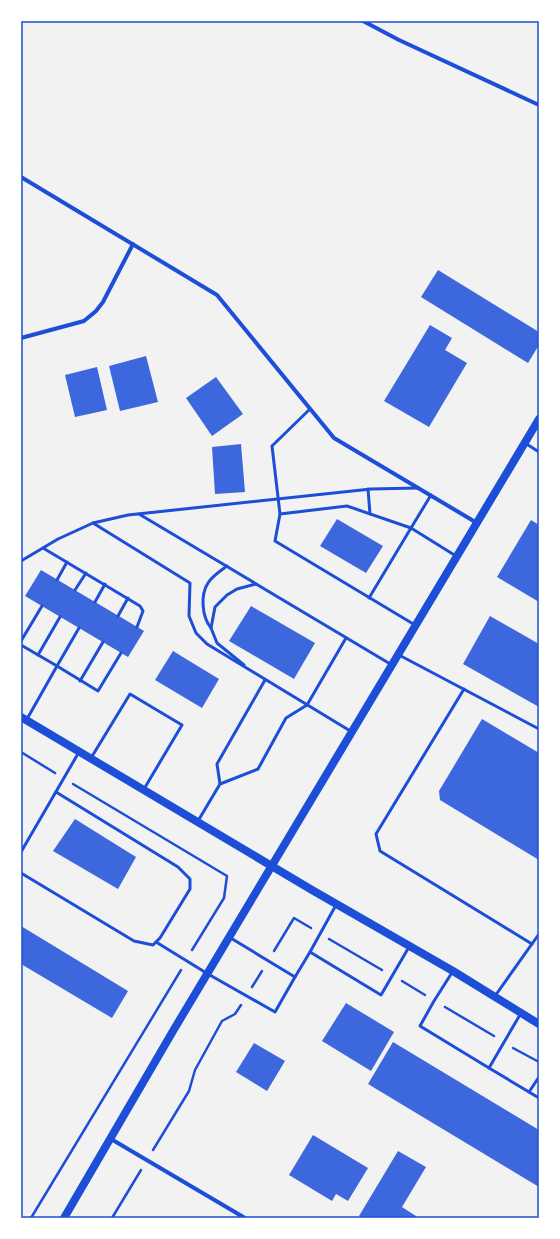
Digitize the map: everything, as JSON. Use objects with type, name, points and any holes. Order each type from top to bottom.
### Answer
[{"type":"main road","points":[[64,1218],[229,938],[539,419]]},
{"type":"main road","points":[[24,719],[336,905],[452,971],[539,1024]]},
{"type":"street","points":[[363,21],[399,40],[539,105]]},
{"type":"street","points":[[21,177],[217,296],[334,438],[478,523]]},
{"type":"street","points":[[21,338],[84,322],[103,302],[133,244]]},
{"type":"street","points":[[111,1139],[245,1218]]},
{"type":"lane","points":[[310,409],[272,446],[277,499],[280,514],[275,541],[416,626]]},
{"type":"lane","points":[[525,443],[539,452]]},
{"type":"lane","points":[[21,561],[58,539],[93,523],[140,514],[368,489],[418,488]]},
{"type":"lane","points":[[368,489],[370,514]]},
{"type":"lane","points":[[369,598],[431,495]]},
{"type":"lane","points":[[280,514],[347,506],[411,528],[457,557]]},
{"type":"lane","points":[[140,514],[392,666]]},
{"type":"lane","points":[[93,523],[190,583],[189,616],[196,633],[207,644],[353,732]]},
{"type":"lane","points":[[43,548],[140,606],[143,611],[137,627]]},
{"type":"lane","points":[[57,580],[67,562]]},
{"type":"lane","points":[[227,566],[213,576],[207,584],[203,599],[206,622],[211,628],[217,643],[252,672]]},
{"type":"lane","points":[[75,590],[86,573]]},
{"type":"lane","points":[[95,602],[105,584]]},
{"type":"lane","points":[[211,628],[215,607],[227,595],[237,589],[256,584]]},
{"type":"lane","points":[[118,616],[128,598]]},
{"type":"lane","points":[[21,641],[42,606]]},
{"type":"lane","points":[[38,655],[60,617]]},
{"type":"lane","points":[[24,719],[79,628]]},
{"type":"lane","points":[[198,822],[220,784],[258,769],[286,718],[308,705],[346,638]]},
{"type":"lane","points":[[80,680],[103,642]]},
{"type":"lane","points":[[21,645],[98,691],[121,653]]},
{"type":"lane","points":[[399,654],[539,729]]},
{"type":"lane","points":[[220,784],[217,764],[265,680]]},
{"type":"lane","points":[[464,689],[376,834],[380,850],[532,944]]},
{"type":"lane","points":[[91,759],[130,694],[182,725],[143,790]]},
{"type":"lane","points":[[21,852],[79,752]]},
{"type":"lane","points":[[21,873],[134,941],[153,945],[160,938],[190,889],[190,879],[178,867],[56,792]]},
{"type":"lane","points":[[156,942],[274,1012],[336,905]]},
{"type":"lane","points":[[494,997],[539,934]]},
{"type":"lane","points":[[229,938],[295,977]]},
{"type":"lane","points":[[310,952],[381,995],[409,947]]},
{"type":"lane","points":[[452,971],[420,1026],[539,1098]]},
{"type":"lane","points":[[489,1068],[521,1013]]},
{"type":"lane","points":[[529,1092],[539,1077]]},
{"type":"path","points":[[21,752],[227,876],[224,898],[31,1218]]},
{"type":"path","points":[[112,1218],[189,1091],[196,1070],[222,1021],[235,1014],[294,918],[539,1062]]},
{"type":"building","points":[[438,270],[539,332],[539,345],[528,363],[421,297]]},
{"type":"building","points":[[430,325],[452,338],[445,350],[467,363],[429,427],[384,401]]},
{"type":"building","points":[[146,356],[158,402],[120,411],[109,366]]},
{"type":"building","points":[[97,367],[107,410],[75,417],[65,375]]},
{"type":"building","points":[[216,377],[243,414],[212,436],[186,398]]},
{"type":"building","points":[[241,444],[245,492],[215,494],[212,447]]},
{"type":"building","points":[[337,519],[383,546],[366,573],[320,546]]},
{"type":"building","points":[[531,520],[539,525],[539,602],[497,577]]},
{"type":"building","points":[[41,570],[144,631],[128,657],[25,596]]},
{"type":"building","points":[[251,606],[315,643],[294,679],[229,641]]},
{"type":"building","points":[[490,616],[539,644],[539,707],[463,664]]},
{"type":"building","points":[[173,651],[219,679],[202,708],[155,680]]},
{"type":"building","points":[[482,719],[539,753],[539,860],[440,800],[439,791]]},
{"type":"building","points":[[75,819],[136,857],[118,889],[53,851]]},
{"type":"building","points":[[21,926],[128,991],[112,1018],[21,964]]},
{"type":"building","points":[[346,1003],[394,1032],[371,1071],[322,1041]]},
{"type":"building","points":[[393,1042],[539,1130],[539,1187],[368,1084]]},
{"type":"building","points":[[254,1043],[285,1061],[267,1091],[236,1072]]},
{"type":"building","points":[[313,1135],[368,1168],[348,1201],[336,1194],[332,1201],[289,1175]]},
{"type":"building","points":[[398,1151],[426,1167],[402,1207],[416,1216],[415,1218],[362,1218],[359,1216]]}]
